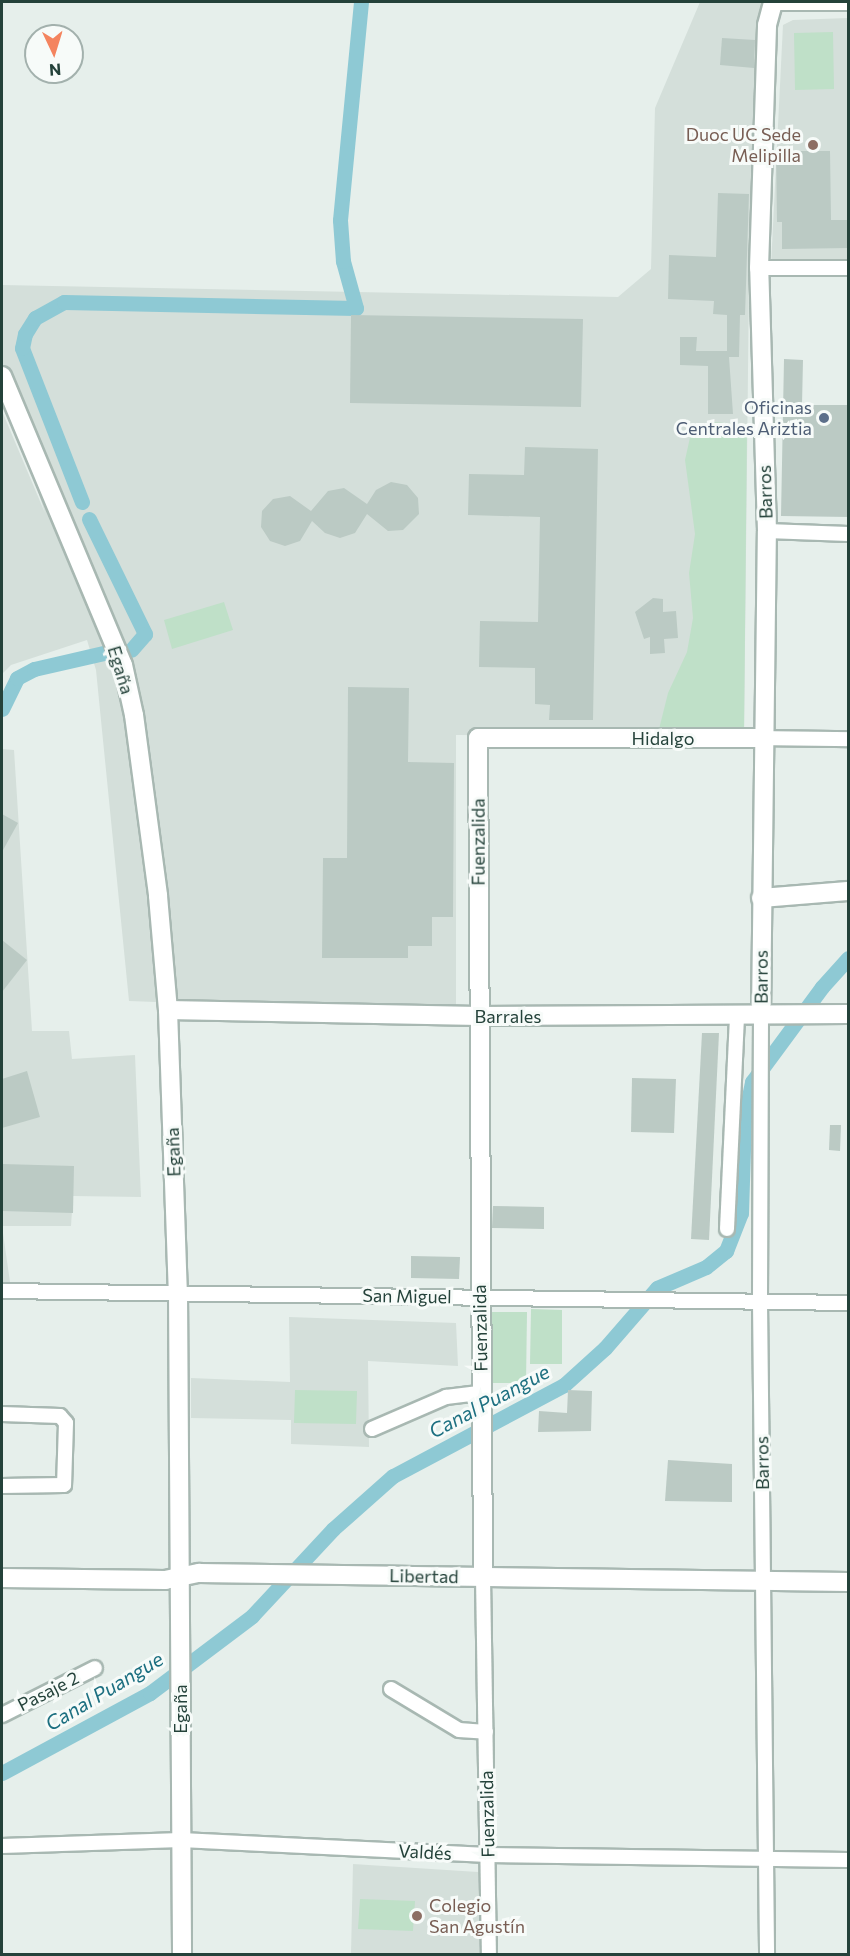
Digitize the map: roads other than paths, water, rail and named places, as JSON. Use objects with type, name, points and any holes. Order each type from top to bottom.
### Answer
[{"type":"street","points":[[773,2],[849,3]]},
{"type":"street","name":"Barros","points":[[767,1954],[759,1302],[762,738],[767,531],[759,268],[767,25],[773,2]]},
{"type":"street","points":[[759,268],[849,268]]},
{"type":"street","name":"Egaña","points":[[2,376],[123,665],[151,840],[168,1010],[178,1292],[183,1954]]},
{"type":"street","points":[[767,531],[849,534]]},
{"type":"street","name":"Hidalgo","points":[[478,738],[849,739]]},
{"type":"street","name":"Fuenzalida","points":[[478,738],[481,1419],[489,1954]]},
{"type":"street","points":[[761,898],[849,891]]},
{"type":"street","name":"Barrales","points":[[168,1010],[479,1016],[849,1014]]},
{"type":"street","points":[[727,1229],[737,1014]]},
{"type":"street","name":"San Miguel","points":[[2,1291],[849,1303]]},
{"type":"street","points":[[372,1429],[446,1397],[481,1393]]},
{"type":"street","points":[[2,1414],[60,1416],[66,1423],[66,1481],[62,1487],[2,1486]]},
{"type":"street","name":"Libertad","points":[[2,1578],[165,1580],[192,1573],[849,1582]]},
{"type":"street","name":"Pasaje 2","points":[[2,1715],[95,1668]]},
{"type":"street","points":[[391,1689],[459,1730],[486,1732]]},
{"type":"street","name":"Valdés","points":[[2,1846],[181,1840],[488,1855],[849,1860]]},
{"type":"waterway","points":[[82,502],[22,348],[25,334],[35,318],[64,302],[356,308],[343,261],[340,220],[361,2]]},
{"type":"waterway","points":[[89,519],[145,634],[131,650]]},
{"type":"waterway","points":[[2,709],[17,678],[34,669],[104,653]]},
{"type":"waterway","name":"Canal Puangue","points":[[2,1773],[150,1693],[252,1616],[333,1529],[393,1476],[564,1385],[605,1348],[657,1288],[706,1267],[726,1251],[741,1213],[744,1120],[752,1082],[822,987],[848,958]]},
{"type":"place","name":"Duoc UC Sede Melipilla","points":[[813,145]]},
{"type":"place","name":"Oficinas Centrales Ariztia","points":[[824,418]]},
{"type":"place","name":"Colegio San Agustín","points":[[417,1916]]}]
